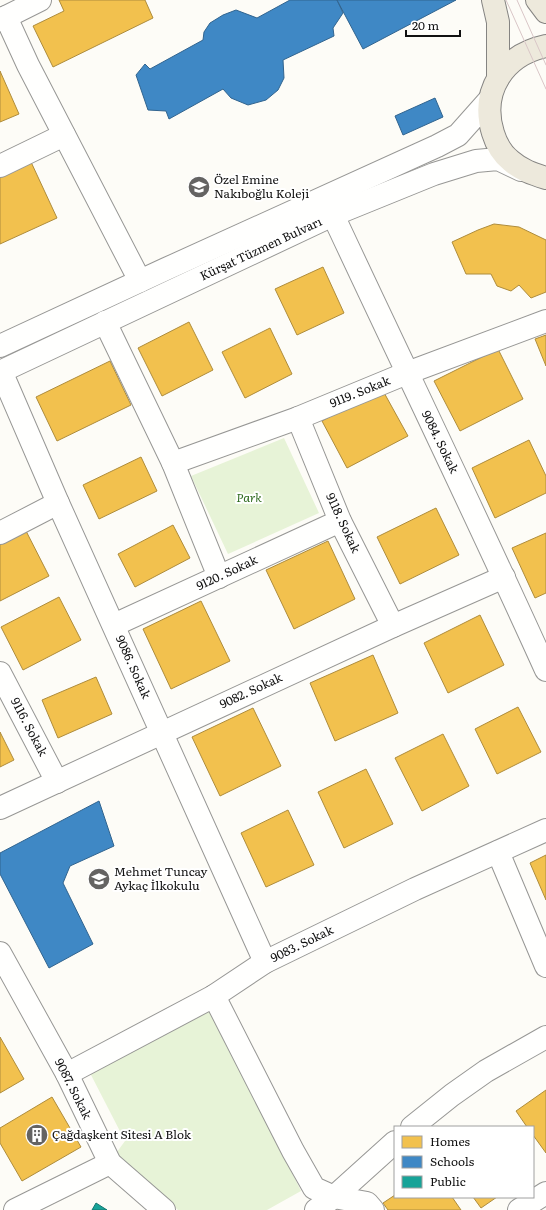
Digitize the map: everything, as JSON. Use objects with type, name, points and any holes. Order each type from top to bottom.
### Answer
[{"type":"main road","points":[[493,0],[498,22],[498,78]]},
{"type":"main road","points":[[537,0],[546,12]]},
{"type":"main road","points":[[537,175],[510,160],[496,143],[490,122],[490,99],[498,78],[512,61],[529,51],[546,46]]},
{"type":"street","points":[[40,0],[3,19],[140,281]]},
{"type":"street","name":"Kürşat Tüzmen Bulvarı","points":[[0,346],[437,146],[458,135],[490,99]]},
{"type":"street","points":[[0,166],[64,135]]},
{"type":"street","name":"Kürşat Tüzmen Bulvarı","points":[[1,372],[333,215],[434,174],[476,161],[498,158],[537,175]]},
{"type":"street","name":"9084. Sokak","points":[[333,215],[504,577],[546,670]]},
{"type":"street","name":"9119. Sokak","points":[[173,463],[298,418],[407,373],[546,321]]},
{"type":"street","points":[[106,322],[173,463],[219,577]]},
{"type":"street","name":"9086. Sokak","points":[[1,372],[58,503],[265,962]]},
{"type":"street","name":"9118. Sokak","points":[[298,418],[340,521],[393,626]]},
{"type":"street","points":[[0,533],[58,503]]},
{"type":"street","name":"9120. Sokak","points":[[114,625],[340,521]]},
{"type":"street","name":"9082. Sokak","points":[[0,808],[393,626],[504,577]]},
{"type":"street","name":"9116. Sokak","points":[[1,677],[57,782]]},
{"type":"street","name":"9083. Sokak","points":[[67,1074],[214,996],[265,962],[415,889],[546,830]]},
{"type":"street","points":[[498,852],[546,966]]},
{"type":"street","name":"9087. Sokak","points":[[0,952],[67,1074],[110,1163],[164,1210]]},
{"type":"street","points":[[214,996],[293,1151],[314,1188],[334,1197],[367,1203],[373,1210]]},
{"type":"street","points":[[413,1126],[452,1095],[486,1071],[546,1037]]},
{"type":"street","points":[[316,1210],[334,1197],[394,1143]]},
{"type":"street","points":[[15,1210],[110,1163]]},
{"type":"street","points":[[519,1210],[546,1192]]},
{"type":"green space","name":"Park","points":[[284,438],[319,513],[228,554],[191,476]]},
{"type":"green space","points":[[210,1007],[301,1191],[267,1210],[178,1210],[114,1156],[125,1141],[90,1073]]},
{"type":"building: Homes","points":[[59,0],[145,0],[153,18],[53,67],[33,26],[64,11]]},
{"type":"building: Homes","points":[[0,71],[19,114],[0,122]]},
{"type":"building: Homes","points":[[31,162],[57,218],[0,244],[0,176]]},
{"type":"building: Homes","points":[[494,224],[519,227],[546,240],[546,292],[531,298],[519,285],[511,291],[497,286],[491,274],[466,274],[452,242]]},
{"type":"building: Homes","points":[[323,267],[344,313],[297,335],[275,289]]},
{"type":"building: Homes","points":[[189,322],[213,370],[162,396],[138,348]]},
{"type":"building: Homes","points":[[270,328],[292,374],[245,398],[222,352]]},
{"type":"building: Homes","points":[[546,335],[546,366],[535,339]]},
{"type":"building: Homes","points":[[498,349],[523,399],[460,431],[434,381]]},
{"type":"building: Homes","points":[[110,361],[131,405],[57,441],[36,397]]},
{"type":"building: Homes","points":[[382,389],[408,436],[347,468],[322,421]]},
{"type":"building: Homes","points":[[529,440],[546,476],[546,493],[495,518],[472,468]]},
{"type":"building: Homes","points":[[141,457],[157,491],[99,519],[83,485]]},
{"type":"building: Homes","points":[[436,508],[459,555],[400,584],[377,537]]},
{"type":"building: Homes","points":[[173,525],[190,558],[135,587],[118,554]]},
{"type":"building: Homes","points":[[25,529],[49,576],[0,601],[0,542]]},
{"type":"building: Homes","points":[[546,533],[546,593],[535,598],[512,548]]},
{"type":"building: Homes","points":[[328,541],[355,599],[294,629],[266,570]]},
{"type":"building: Homes","points":[[59,597],[81,640],[23,670],[1,627]]},
{"type":"building: Homes","points":[[201,601],[230,661],[171,689],[143,629]]},
{"type":"building: Homes","points":[[480,615],[504,665],[448,693],[424,643]]},
{"type":"building: Homes","points":[[373,655],[398,713],[335,741],[310,683]]},
{"type":"building: Homes","points":[[96,677],[112,714],[58,738],[42,700]]},
{"type":"building: Homes","points":[[518,707],[541,752],[497,774],[475,729]]},
{"type":"building: Homes","points":[[253,708],[281,766],[220,796],[192,737]]},
{"type":"building: Homes","points":[[0,732],[14,760],[0,767]]},
{"type":"building: Homes","points":[[443,734],[469,786],[422,811],[395,758]]},
{"type":"building: Homes","points":[[366,769],[393,824],[344,848],[318,792]]},
{"type":"building: Homes","points":[[288,810],[314,865],[266,887],[241,833]]},
{"type":"building: Homes","points":[[546,855],[546,900],[530,863]]},
{"type":"building: Homes","points":[[0,1037],[24,1079],[0,1093]]},
{"type":"building: Homes","points":[[546,1090],[546,1153],[534,1136],[534,1126],[526,1126],[516,1111]]},
{"type":"building: Homes","name":"Çağdaşkent Sitesi A Blok","points":[[52,1097],[81,1147],[22,1181],[0,1143],[0,1128]]},
{"type":"building: Homes","points":[[394,1196],[394,1198],[453,1198],[461,1210],[388,1210],[383,1203]]},
{"type":"building: Homes","points":[[474,1198],[496,1198],[481,1208]]},
{"type":"building: Schools","points":[[290,0],[337,0],[343,13],[333,28],[334,36],[283,60],[284,78],[278,90],[266,100],[248,105],[231,98],[223,89],[169,119],[166,111],[148,110],[136,75],[145,64],[150,69],[203,40],[204,32],[210,23],[223,15],[236,10],[257,18]]},
{"type":"building: Schools","points":[[337,0],[456,0],[363,49]]},
{"type":"building: Schools","points":[[435,98],[443,117],[403,135],[395,116]]},
{"type":"building: Schools","points":[[99,801],[114,846],[70,866],[63,883],[93,944],[49,968],[0,874],[0,853]]},
{"type":"building: Public","points":[[96,1203],[107,1210],[92,1210]]},
{"type":"tram line","points":[[506,0],[546,89]]},
{"type":"tram line","points":[[517,0],[546,65]]},
{"type":"place","name":"Özel Emine Nakıboğlu Koleji","points":[[199,187]]},
{"type":"place","name":"Mehmet Tuncay Aykaç İlkokulu","points":[[99,879]]},
{"type":"place","name":"Çağdaşkent Sitesi A Blok","points":[[37,1135]]}]
